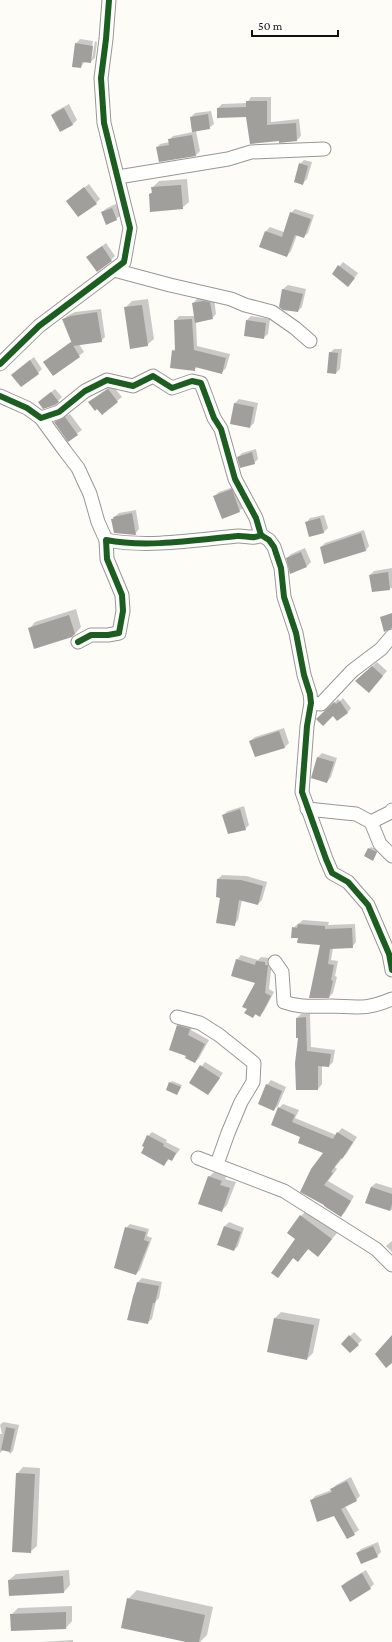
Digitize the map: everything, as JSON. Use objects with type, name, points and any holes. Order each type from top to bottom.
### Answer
[{"type":"street","points":[[0,364],[39,326],[124,262],[130,228],[104,123],[101,78],[109,0]]},
{"type":"street","points":[[118,177],[228,159],[251,152],[324,149]]},
{"type":"street","points":[[114,270],[231,299],[245,305],[272,312],[296,328],[310,341]]},
{"type":"street","points":[[41,418],[59,412],[85,391],[107,380],[133,386],[153,376],[172,388],[192,381],[201,383],[214,418],[221,429],[235,479],[256,518],[261,535],[269,540],[274,546],[281,568],[284,597],[296,633],[311,703],[307,726],[302,792],[307,809],[332,873],[348,882],[368,905],[389,954],[392,970]]},
{"type":"street","points":[[0,396],[26,408],[41,418],[78,468],[90,494],[98,522],[106,540],[107,560],[122,595],[123,611],[119,632],[108,635],[91,635],[78,642]]},
{"type":"street","points":[[106,540],[139,543],[202,540],[239,536],[256,538],[261,535]]},
{"type":"street","points":[[311,703],[321,704],[352,671],[381,649],[392,636]]},
{"type":"street","points":[[307,809],[356,814],[371,822],[380,844],[392,856]]},
{"type":"street","points":[[371,822],[391,812],[392,810]]},
{"type":"street","points":[[275,962],[282,972],[284,1002],[293,1005],[310,1008],[330,1006],[357,1008],[371,1007],[392,999]]},
{"type":"street","points":[[177,1017],[200,1023],[219,1035],[254,1064],[253,1082],[241,1102],[217,1164]]},
{"type":"street","points":[[198,1158],[217,1164],[284,1191],[376,1249],[392,1266]]},
{"type":"building","points":[[75,43],[93,46],[91,63],[82,62],[81,68],[72,67]]},
{"type":"building","points":[[246,101],[267,101],[267,125],[296,123],[297,141],[250,144],[246,117],[217,118],[217,108],[246,107]]},
{"type":"building","points":[[64,108],[73,125],[60,132],[51,115]]},
{"type":"building","points":[[208,114],[210,129],[192,132],[190,117]]},
{"type":"building","points":[[192,135],[196,156],[159,162],[156,147],[169,145],[168,139]]},
{"type":"building","points":[[299,163],[308,166],[303,185],[294,182]]},
{"type":"building","points":[[181,185],[183,209],[150,212],[149,194],[152,193],[151,187]]},
{"type":"building","points":[[84,187],[97,204],[78,217],[66,201]]},
{"type":"building","points":[[112,208],[117,220],[106,225],[101,212]]},
{"type":"building","points":[[290,212],[311,219],[304,238],[295,235],[287,257],[259,247],[265,231],[282,237]]},
{"type":"building","points":[[102,246],[112,261],[97,272],[86,257]]},
{"type":"building","points":[[338,265],[355,278],[348,287],[332,274]]},
{"type":"building","points":[[282,289],[303,294],[298,312],[283,310],[279,307]]},
{"type":"building","points":[[203,301],[210,302],[213,319],[195,323],[192,303]]},
{"type":"building","points":[[142,305],[148,346],[130,349],[124,307]]},
{"type":"building","points":[[97,312],[102,342],[73,346],[62,319]]},
{"type":"building","points":[[192,319],[194,350],[226,358],[222,374],[195,367],[195,371],[170,368],[172,350],[175,351],[174,320]]},
{"type":"building","points":[[246,320],[266,323],[264,339],[244,336]]},
{"type":"building","points":[[71,342],[80,357],[53,376],[43,362]]},
{"type":"building","points":[[329,352],[338,353],[336,374],[327,373]]},
{"type":"building","points":[[30,360],[39,374],[21,387],[11,375]]},
{"type":"building","points":[[108,389],[118,402],[102,415],[97,409],[95,411],[88,402]]},
{"type":"building","points":[[51,392],[59,402],[43,409],[38,402]]},
{"type":"building","points":[[234,403],[254,407],[250,428],[230,424]]},
{"type":"building","points":[[65,417],[78,435],[68,442],[54,422]]},
{"type":"building","points":[[252,452],[255,464],[240,468],[237,457]]},
{"type":"building","points":[[232,489],[240,512],[222,519],[213,496]]},
{"type":"building","points":[[132,513],[136,535],[114,533],[111,519],[114,519],[113,517]]},
{"type":"building","points":[[320,518],[324,533],[309,537],[305,522]]},
{"type":"building","points":[[361,533],[366,551],[324,564],[320,547]]},
{"type":"building","points":[[301,552],[307,567],[290,574],[286,558]]},
{"type":"building","points":[[388,572],[390,590],[372,592],[369,575]]},
{"type":"building","points":[[392,613],[392,628],[384,632],[380,617]]},
{"type":"building","points":[[69,615],[75,634],[72,637],[34,649],[28,628]]},
{"type":"building","points":[[372,666],[383,676],[369,693],[355,681]]},
{"type":"building","points":[[340,701],[348,713],[337,721],[333,716],[323,726],[316,719],[334,702],[336,704]]},
{"type":"building","points":[[279,731],[285,748],[255,757],[249,741]]},
{"type":"building","points":[[317,757],[334,762],[327,783],[311,778]]},
{"type":"building","points":[[240,809],[246,830],[228,834],[222,815]]},
{"type":"building","points":[[368,848],[377,852],[373,861],[364,856]]},
{"type":"building","points":[[217,879],[241,880],[263,886],[258,905],[239,900],[235,926],[216,923],[220,898],[216,897]]},
{"type":"building","points":[[298,924],[325,926],[325,929],[352,928],[353,948],[330,949],[328,964],[334,965],[331,980],[333,981],[329,998],[309,998],[320,945],[297,943],[298,938],[291,938],[292,927],[297,928]]},
{"type":"building","points":[[236,959],[255,965],[256,961],[265,962],[265,965],[268,965],[265,993],[271,996],[260,1017],[255,1014],[253,1018],[244,1013],[247,1009],[242,1007],[255,983],[231,976]]},
{"type":"building","points":[[306,1017],[307,1051],[331,1054],[329,1067],[318,1066],[318,1090],[296,1090],[295,1063],[298,1038],[296,1038],[296,1018]]},
{"type":"building","points":[[177,1025],[190,1029],[188,1035],[205,1044],[195,1063],[185,1058],[186,1056],[169,1050]]},
{"type":"building","points":[[200,1065],[220,1078],[208,1095],[189,1083]]},
{"type":"building","points":[[169,1082],[181,1087],[177,1095],[166,1090]]},
{"type":"building","points":[[266,1084],[282,1091],[274,1111],[258,1104]]},
{"type":"building","points":[[278,1107],[295,1115],[292,1122],[333,1139],[337,1132],[353,1142],[331,1172],[333,1173],[324,1185],[351,1201],[341,1217],[324,1205],[300,1192],[311,1169],[323,1153],[298,1143],[300,1137],[271,1125]]},
{"type":"building","points":[[147,1135],[164,1144],[163,1146],[176,1153],[172,1161],[168,1159],[164,1166],[141,1153],[144,1147],[142,1146]]},
{"type":"building","points":[[208,1176],[222,1181],[220,1185],[230,1188],[222,1212],[198,1204]]},
{"type":"building","points":[[371,1187],[392,1194],[390,1211],[365,1203]]},
{"type":"building","points":[[300,1215],[332,1239],[318,1257],[308,1249],[298,1262],[293,1258],[278,1278],[271,1273],[295,1239],[287,1233]]},
{"type":"building","points":[[224,1226],[241,1232],[234,1251],[217,1245]]},
{"type":"building","points":[[125,1227],[146,1232],[144,1240],[149,1242],[136,1275],[114,1268]]},
{"type":"building","points":[[137,1282],[159,1286],[148,1324],[127,1320]]},
{"type":"building","points":[[274,1318],[314,1325],[307,1360],[267,1352]]},
{"type":"building","points":[[349,1335],[359,1345],[350,1353],[341,1344]]},
{"type":"building","points":[[392,1335],[392,1363],[386,1368],[375,1354]]},
{"type":"building","points":[[6,1427],[15,1429],[10,1452],[1,1450]]},
{"type":"building","points":[[16,1473],[35,1474],[31,1553],[12,1552]]},
{"type":"building","points":[[347,1481],[357,1501],[341,1509],[355,1535],[347,1539],[334,1516],[317,1522],[310,1500],[332,1492],[330,1489]]},
{"type":"building","points":[[373,1546],[378,1557],[361,1564],[356,1553]]},
{"type":"building","points":[[362,1573],[371,1589],[350,1602],[341,1586]]},
{"type":"building","points":[[63,1576],[64,1593],[9,1596],[8,1580]]},
{"type":"building","points":[[127,1598],[205,1615],[199,1642],[186,1642],[121,1628]]},
{"type":"building","points":[[66,1612],[66,1629],[11,1631],[10,1614]]},
{"type":"cycle path","points":[[0,364],[39,326],[124,262],[130,228],[104,123],[101,78],[109,0]]},
{"type":"cycle path","points":[[0,396],[27,408],[41,418],[59,412],[85,391],[107,380],[133,386],[153,376],[172,388],[192,381],[201,383],[214,418],[221,429],[235,479],[256,518],[261,535],[255,537],[237,536],[155,543],[106,540],[107,559],[122,595],[123,611],[119,633],[108,635],[91,635],[78,642]]},
{"type":"cycle path","points":[[261,535],[269,540],[274,547],[281,568],[284,597],[296,633],[304,675],[310,694],[311,703],[307,726],[302,792],[332,873],[348,882],[368,905],[389,954],[392,970]]}]
